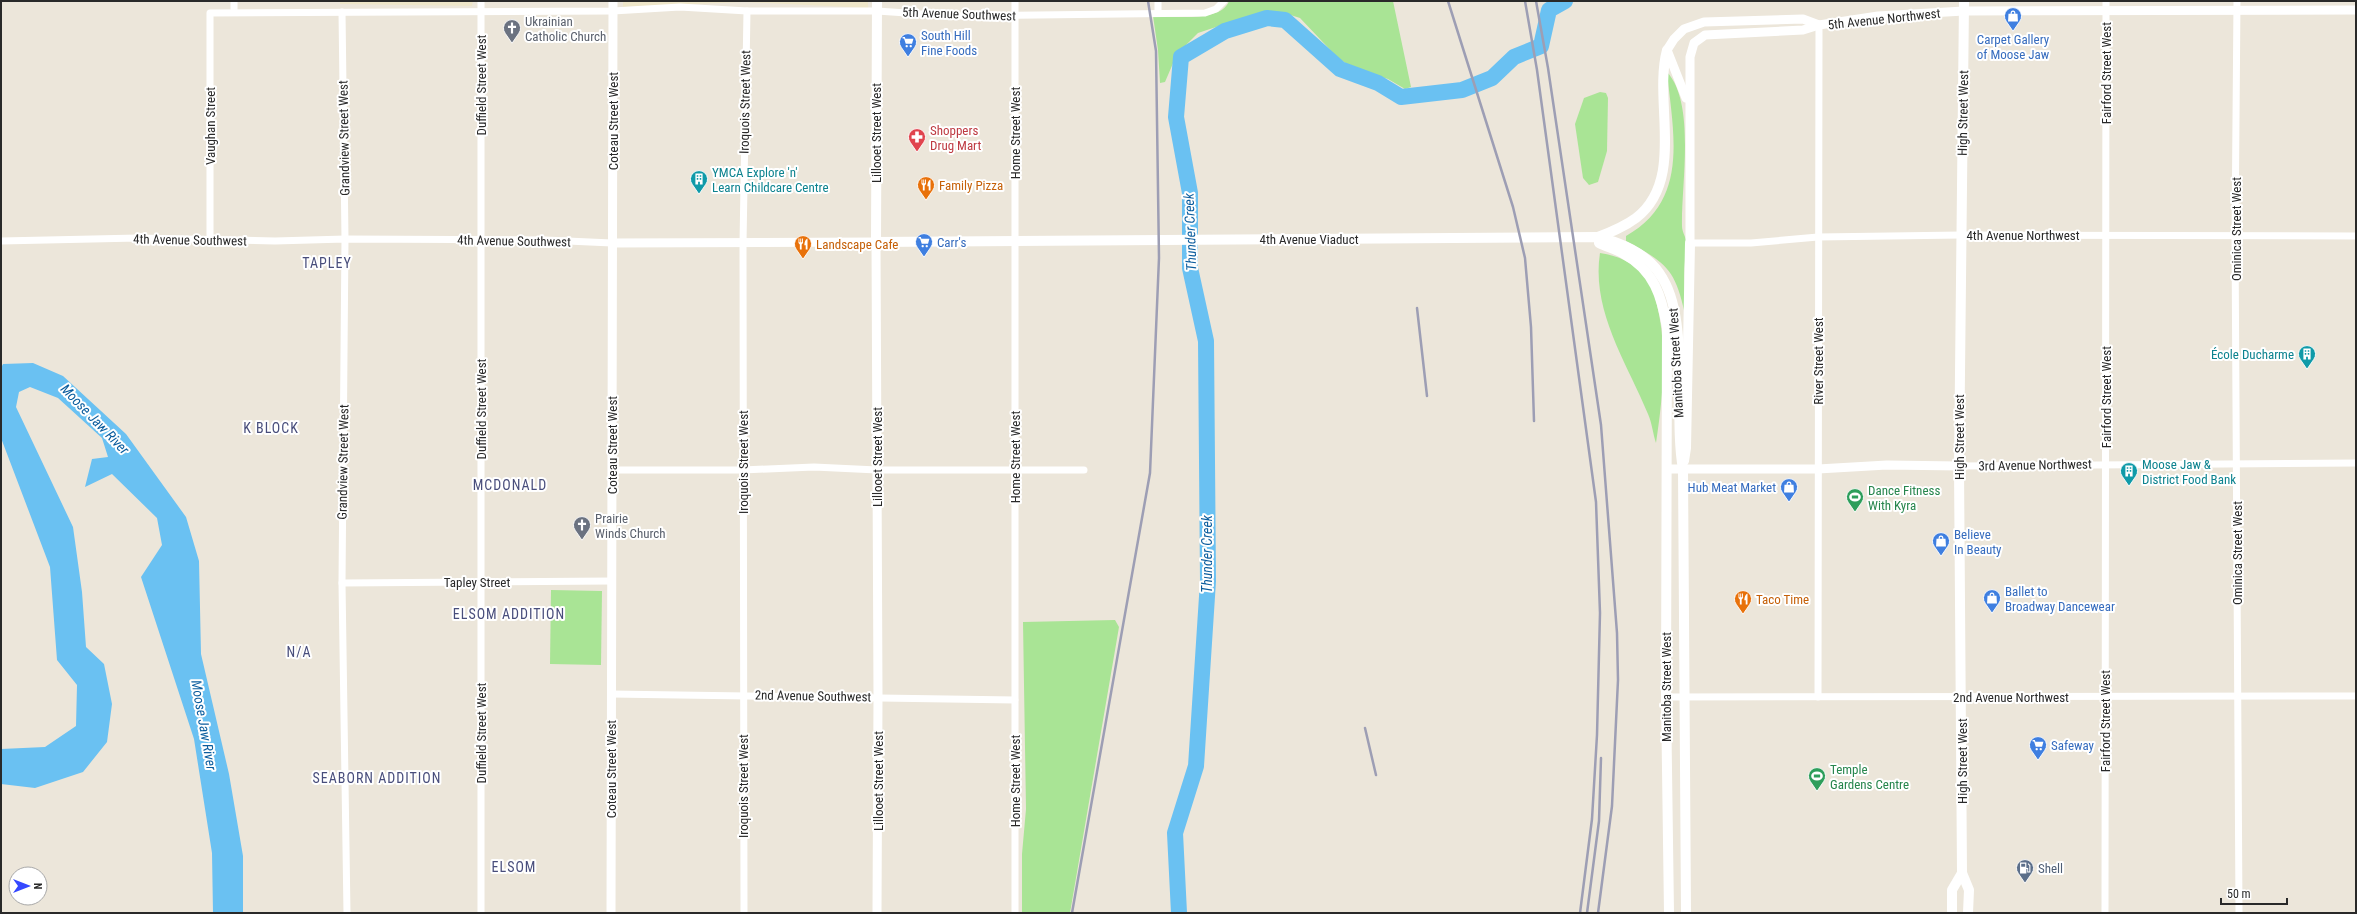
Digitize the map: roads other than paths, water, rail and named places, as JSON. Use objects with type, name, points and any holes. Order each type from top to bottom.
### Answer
[{"type":"main road","name":"Lillooet Street West","points":[[876,242],[877,6]]},
{"type":"main road","name":"High Street West","points":[[1964,6],[1959,466],[1962,697],[1962,873],[1969,890],[1968,913]]},
{"type":"main road","points":[[1594,237],[1623,226],[1637,217],[1650,202],[1658,186],[1664,158],[1663,72],[1667,50]]},
{"type":"main road","name":"4th Avenue Viaduct","points":[[1027,241],[1594,237]]},
{"type":"main road","name":"Manitoba Street West","points":[[1594,237],[1641,265],[1652,278],[1661,298],[1668,342],[1666,697],[1669,913]]},
{"type":"main road","name":"Manitoba Street West","points":[[1594,237],[1621,244],[1640,254],[1656,269],[1670,291],[1674,305],[1678,352],[1679,448],[1683,469],[1686,913]]},
{"type":"main road","name":"4th Avenue Southwest","points":[[876,242],[1027,241]]},
{"type":"main road","points":[[1683,469],[1686,448],[1690,243]]},
{"type":"main road","points":[[1952,913],[1952,890],[1962,873]]},
{"type":"street","points":[[234,1],[234,12]]},
{"type":"street","name":"Duffield Street West","points":[[481,1],[481,913]]},
{"type":"street","name":"Coteau Street West","points":[[611,913],[613,1]]},
{"type":"street","name":"Home Street West","points":[[1015,1],[1015,913]]},
{"type":"street","points":[[1158,1],[1158,12]]},
{"type":"street","name":"5th Avenue Southwest","points":[[210,13],[613,11],[680,7],[747,11],[877,6],[952,16],[1015,16],[1158,12],[1205,13],[1216,9],[1224,1]]},
{"type":"street","name":"Ominica Street West","points":[[2237,1],[2235,236],[2237,465],[2236,696],[2239,913]]},
{"type":"street","name":"5th Avenue Northwest","points":[[1688,109],[1690,52],[1697,40],[1705,35],[1803,30],[1819,25],[1878,16],[1964,6],[2106,5],[2237,11],[2356,10]]},
{"type":"street","name":"Fairford Street West","points":[[2104,913],[2106,696],[2106,5]]},
{"type":"street","name":"Iroquois Street West","points":[[744,913],[743,242],[747,11]]},
{"type":"street","name":"Grandview Street West","points":[[342,12],[345,239],[342,583],[347,913]]},
{"type":"street","name":"Vaughan Street","points":[[210,13],[210,239]]},
{"type":"street","name":"5th Avenue Northwest","points":[[1667,50],[1674,39],[1684,29],[1704,22],[1804,19],[1819,25]]},
{"type":"street","name":"River Street West","points":[[1818,697],[1819,25]]},
{"type":"street","points":[[1667,50],[1681,81],[1688,109],[1690,243]]},
{"type":"street","name":"4th Avenue Northwest","points":[[1690,243],[1751,243],[1818,238],[1961,235],[2356,236]]},
{"type":"street","name":"4th Avenue Southwest","points":[[1,241],[210,239],[274,241],[345,239],[612,243],[876,242]]},
{"type":"street","name":"Lillooet Street West","points":[[876,242],[878,697],[877,913]]},
{"type":"street","name":"3rd Avenue Northwest","points":[[1667,469],[1818,469],[1887,465],[2237,465],[2356,463]]},
{"type":"street","points":[[612,470],[743,470],[814,467],[877,470],[1084,470]]},
{"type":"street","name":"Tapley Street","points":[[342,583],[612,581]]},
{"type":"street","name":"2nd Avenue Southwest","points":[[611,694],[1015,700]]},
{"type":"street","name":"2nd Avenue Northwest","points":[[1666,697],[2356,696]]},
{"type":"water","name":"Moose Jaw River","points":[[33,363],[63,376],[126,434],[186,517],[199,561],[201,654],[229,774],[243,856],[243,913],[213,913],[212,853],[194,739],[141,577],[162,545],[157,518],[112,474],[85,487],[92,459],[108,457],[102,438],[58,398],[30,387],[19,392],[16,407],[73,527],[82,592],[86,647],[104,664],[112,704],[107,742],[83,772],[35,788],[1,784],[1,749],[45,747],[76,726],[77,685],[57,660],[50,567],[1,438],[1,368],[3,364]]},
{"type":"waterway","name":"Thunder Creek","points":[[1179,913],[1175,833],[1196,766],[1208,581],[1206,341],[1190,268],[1190,193],[1176,117],[1181,57],[1225,31],[1267,18],[1285,20],[1340,69],[1378,83],[1401,97],[1462,90],[1492,78],[1514,57],[1541,46],[1549,10],[1565,1]]},
{"type":"railway","points":[[1072,913],[1150,473],[1159,258],[1156,51],[1148,1]]},
{"type":"railway","points":[[1448,1],[1513,207],[1525,258],[1531,327],[1534,421]]},
{"type":"railway","points":[[1525,1],[1537,70],[1596,502],[1600,613],[1597,735],[1592,819],[1580,913]]},
{"type":"railway","points":[[1536,1],[1548,68],[1601,425],[1617,633],[1618,680],[1612,806],[1598,913]]},
{"type":"railway","points":[[1417,308],[1427,396]]},
{"type":"railway","points":[[1365,728],[1376,775]]},
{"type":"railway","points":[[1587,913],[1599,821],[1601,758]]},
{"type":"place","name":"Carpet Gallery of Moose Jaw","points":[[2013,31]]},
{"type":"place","name":"Ukrainian Catholic Church","points":[[512,43]]},
{"type":"place","name":"South Hill Fine Foods","points":[[908,57]]},
{"type":"place","name":"Shoppers Drug Mart","points":[[917,152]]},
{"type":"place","name":"YMCA Explore 'n' Learn Childcare Centre","points":[[699,194]]},
{"type":"place","name":"Family Pizza","points":[[926,200]]},
{"type":"place","name":"Carr's","points":[[924,257]]},
{"type":"place","name":"Landscape Cafe","points":[[803,259]]},
{"type":"place","name":"École Ducharme","points":[[2307,369]]},
{"type":"place","name":"Moose Jaw & District Food Bank","points":[[2129,486]]},
{"type":"place","name":"Hub Meat Market","points":[[1789,502]]},
{"type":"place","name":"Dance Fitness With Kyra","points":[[1855,512]]},
{"type":"place","name":"Prairie Winds Church","points":[[582,540]]},
{"type":"place","name":"Believe In Beauty","points":[[1941,556]]},
{"type":"place","name":"Ballet to Broadway Dancewear","points":[[1992,613]]},
{"type":"place","name":"Taco Time","points":[[1743,614]]},
{"type":"place","name":"Safeway","points":[[2038,760]]},
{"type":"place","name":"Temple Gardens Centre","points":[[1817,791]]},
{"type":"place","name":"Shell","points":[[2025,883]]},
{"type":"district","name":"TAPLEY","points":[[327,263]]},
{"type":"district","name":"K BLOCK","points":[[271,428]]},
{"type":"district","name":"MCDONALD","points":[[510,485]]},
{"type":"district","name":"ELSOM ADDITION","points":[[509,614]]},
{"type":"district","name":"N/A","points":[[299,652]]},
{"type":"district","name":"SEABORN ADDITION","points":[[377,778]]},
{"type":"district","name":"ELSOM","points":[[514,867]]}]
